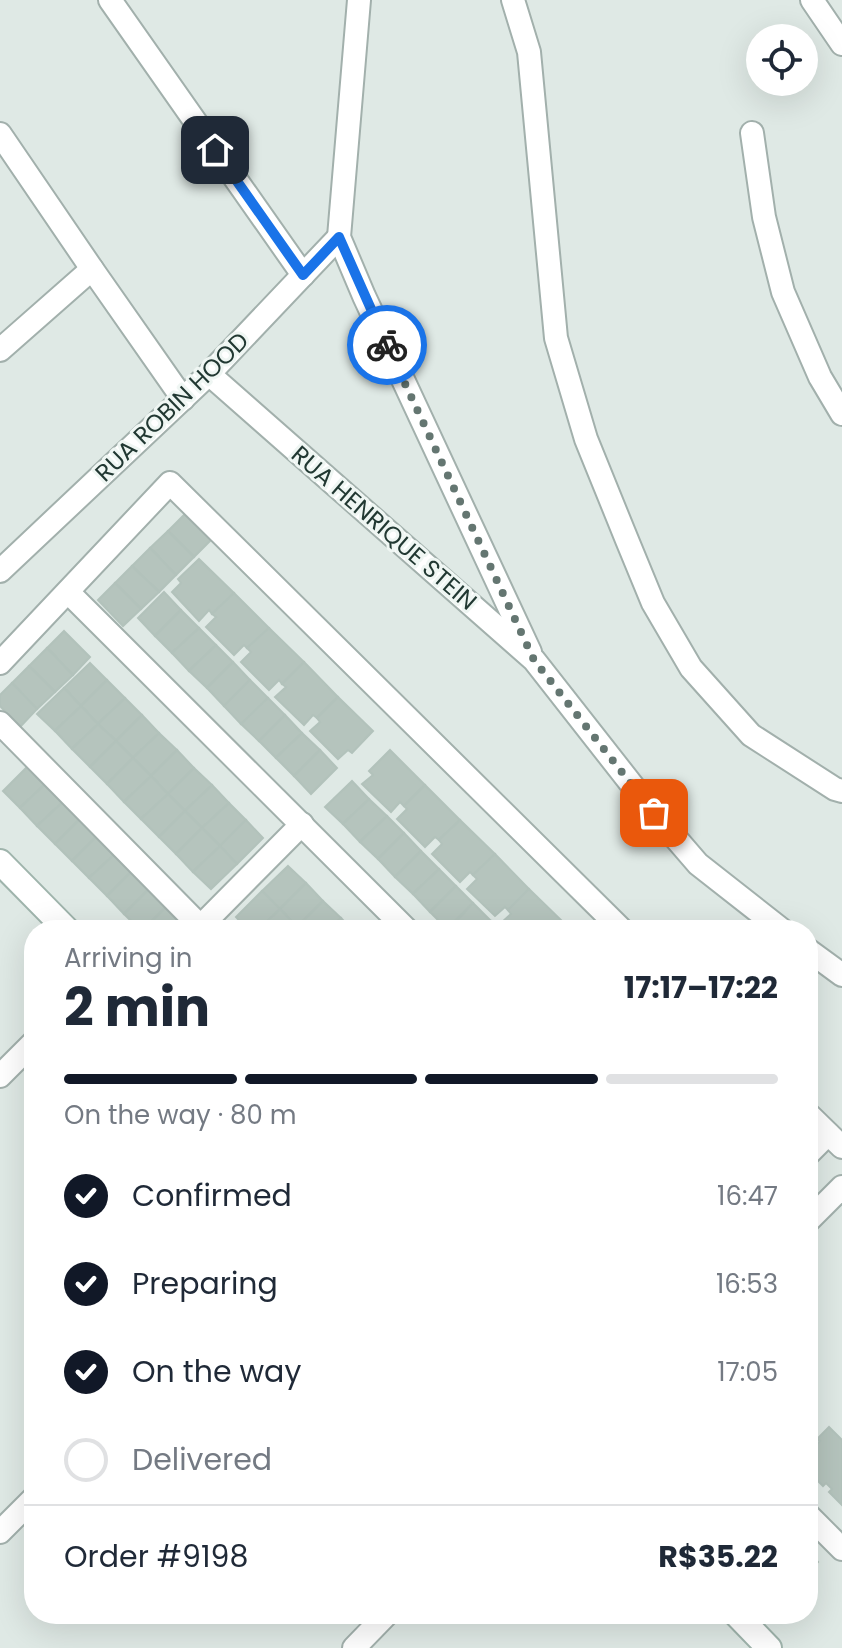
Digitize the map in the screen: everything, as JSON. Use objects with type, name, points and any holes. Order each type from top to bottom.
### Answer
[{"type":"street","points":[[110,0],[303,275]]},
{"type":"street","points":[[359,0],[339,237],[370,310],[534,660]]},
{"type":"street","points":[[513,0],[529,52],[556,338],[586,439],[653,603],[691,668],[751,735],[842,791]]},
{"type":"street","points":[[812,0],[842,44]]},
{"type":"street","points":[[752,133],[764,217],[783,292],[820,377],[842,414]]},
{"type":"street","points":[[0,134],[183,399]]},
{"type":"street","name":"RUA ROBIN HOOD","points":[[0,571],[209,374],[339,237]]},
{"type":"street","points":[[0,350],[92,269]]},
{"type":"street","name":"RUA HENRIQUE STEIN","points":[[209,374],[534,660],[698,864],[769,920]]},
{"type":"street","points":[[0,663],[170,483],[612,920]]},
{"type":"street","points":[[68,592],[397,920]]},
{"type":"street","points":[[0,723],[194,920]]},
{"type":"street","points":[[210,920],[302,824]]},
{"type":"street","points":[[0,862],[57,920]]},
{"type":"street","points":[[818,957],[842,975]]},
{"type":"street","points":[[0,1076],[24,1052]]},
{"type":"street","points":[[818,1124],[835,1141]]},
{"type":"street","points":[[818,1211],[842,1187]]},
{"type":"street","points":[[0,1532],[24,1508]]},
{"type":"street","points":[[818,1525],[842,1549]]},
{"type":"street","points":[[354,1648],[377,1624]]},
{"type":"street","points":[[746,1624],[769,1648]]},
{"type":"building","points":[[185,514],[211,540],[194,557],[168,531]]},
{"type":"building","points":[[168,531],[194,557],[176,575],[150,548]]},
{"type":"building","points":[[150,548],[176,575],[159,592],[132,566]]},
{"type":"building","points":[[199,559],[234,593],[212,614],[209,610],[199,621],[172,592],[181,583],[178,579]]},
{"type":"building","points":[[132,566],[159,592],[141,609],[115,583]]},
{"type":"building","points":[[115,583],[141,609],[123,626],[98,600]]},
{"type":"building","points":[[164,592],[181,610],[155,636],[138,618]]},
{"type":"building","points":[[234,593],[269,628],[234,655],[206,627],[216,617],[212,614]]},
{"type":"building","points":[[181,610],[199,628],[172,653],[155,636]]},
{"type":"building","points":[[199,628],[216,645],[189,671],[172,653]]},
{"type":"building","points":[[269,628],[304,662],[282,684],[279,680],[269,690],[241,662],[251,652],[247,648]]},
{"type":"building","points":[[64,631],[90,657],[73,675],[47,648]]},
{"type":"building","points":[[216,645],[233,662],[207,688],[189,671]]},
{"type":"building","points":[[47,648],[73,675],[55,692],[29,666]]},
{"type":"building","points":[[233,662],[250,680],[224,706],[207,688]]},
{"type":"building","points":[[304,662],[338,697],[317,718],[313,715],[304,725],[275,697],[286,687],[282,684]]},
{"type":"building","points":[[90,663],[107,680],[81,706],[64,688]]},
{"type":"building","points":[[29,666],[55,692],[37,709],[12,683]]},
{"type":"building","points":[[107,680],[125,698],[98,724],[81,706]]},
{"type":"building","points":[[250,680],[268,698],[241,724],[224,706]]},
{"type":"building","points":[[12,683],[37,709],[20,727],[0,706],[0,695]]},
{"type":"building","points":[[64,688],[81,706],[55,731],[37,714]]},
{"type":"building","points":[[338,697],[373,731],[352,753],[348,750],[338,759],[310,731],[320,722],[317,718]]},
{"type":"building","points":[[125,698],[142,715],[116,741],[98,724]]},
{"type":"building","points":[[268,698],[285,715],[259,741],[241,724]]},
{"type":"building","points":[[81,706],[98,724],[72,749],[55,731]]},
{"type":"building","points":[[142,715],[159,733],[133,758],[116,741]]},
{"type":"building","points":[[285,715],[302,733],[276,758],[259,741]]},
{"type":"building","points":[[98,724],[116,741],[90,767],[72,749]]},
{"type":"building","points":[[159,733],[177,750],[151,776],[133,758]]},
{"type":"building","points":[[302,733],[320,750],[294,776],[276,758]]},
{"type":"building","points":[[116,741],[133,758],[107,784],[90,767]]},
{"type":"building","points":[[177,750],[194,768],[168,794],[151,776]]},
{"type":"building","points":[[320,750],[337,768],[311,794],[294,776]]},
{"type":"building","points":[[390,750],[425,785],[404,806],[400,802],[391,812],[362,784],[373,775],[369,771]]},
{"type":"building","points":[[133,758],[151,776],[124,802],[107,784]]},
{"type":"building","points":[[29,765],[46,783],[20,808],[3,791]]},
{"type":"building","points":[[194,768],[212,785],[185,811],[168,794]]},
{"type":"building","points":[[151,776],[168,794],[141,819],[124,802]]},
{"type":"building","points":[[352,781],[369,799],[343,824],[325,807]]},
{"type":"building","points":[[46,783],[64,801],[37,826],[20,808]]},
{"type":"building","points":[[212,785],[229,803],[202,828],[185,811]]},
{"type":"building","points":[[425,785],[460,820],[439,840],[435,837],[425,847],[397,819],[407,809],[404,806]]},
{"type":"building","points":[[168,794],[185,811],[159,837],[141,819]]},
{"type":"building","points":[[369,799],[387,816],[360,842],[343,824]]},
{"type":"building","points":[[64,801],[81,818],[55,844],[37,826]]},
{"type":"building","points":[[229,803],[246,820],[220,846],[202,828]]},
{"type":"building","points":[[185,811],[202,828],[176,854],[159,837]]},
{"type":"building","points":[[387,816],[404,833],[378,859],[360,842]]},
{"type":"building","points":[[81,818],[98,835],[72,861],[55,844]]},
{"type":"building","points":[[246,820],[263,838],[237,864],[220,846]]},
{"type":"building","points":[[460,820],[495,854],[473,875],[470,872],[460,882],[432,854],[442,844],[439,840]]},
{"type":"building","points":[[202,828],[220,846],[193,872],[176,854]]},
{"type":"building","points":[[404,833],[421,851],[395,877],[378,859]]},
{"type":"building","points":[[98,835],[116,853],[89,878],[72,861]]},
{"type":"building","points":[[220,846],[237,864],[211,889],[193,872]]},
{"type":"building","points":[[421,851],[439,869],[413,894],[395,877]]},
{"type":"building","points":[[116,853],[133,870],[107,896],[89,878]]},
{"type":"building","points":[[495,854],[529,889],[508,910],[505,907],[495,916],[467,889],[477,879],[473,875]]},
{"type":"building","points":[[288,866],[306,883],[280,909],[262,891]]},
{"type":"building","points":[[439,869],[456,886],[430,912],[413,894]]},
{"type":"building","points":[[133,870],[150,888],[124,914],[107,896]]},
{"type":"building","points":[[306,883],[323,901],[304,920],[290,920],[280,909]]},
{"type":"building","points":[[456,886],[473,903],[456,920],[438,920],[430,912]]},
{"type":"building","points":[[150,888],[168,905],[153,920],[130,920],[124,914]]},
{"type":"building","points":[[529,889],[561,920],[504,920],[511,914],[508,910]]},
{"type":"building","points":[[262,891],[280,909],[268,920],[239,920],[236,917]]},
{"type":"building","points":[[323,901],[341,918],[339,920],[304,920]]},
{"type":"building","points":[[473,903],[490,920],[457,920]]},
{"type":"building","points":[[168,905],[182,920],[153,920]]},
{"type":"building","points":[[280,909],[290,920],[268,920]]},
{"type":"building","points":[[829,1427],[842,1440],[842,1505],[829,1492],[832,1489],[826,1483],[823,1486],[818,1481],[818,1438]]},
{"type":"way so far","points":[[387,345],[534,660],[654,813]]},
{"type":"route","points":[[215,150],[303,275],[339,237],[387,345]]}]
